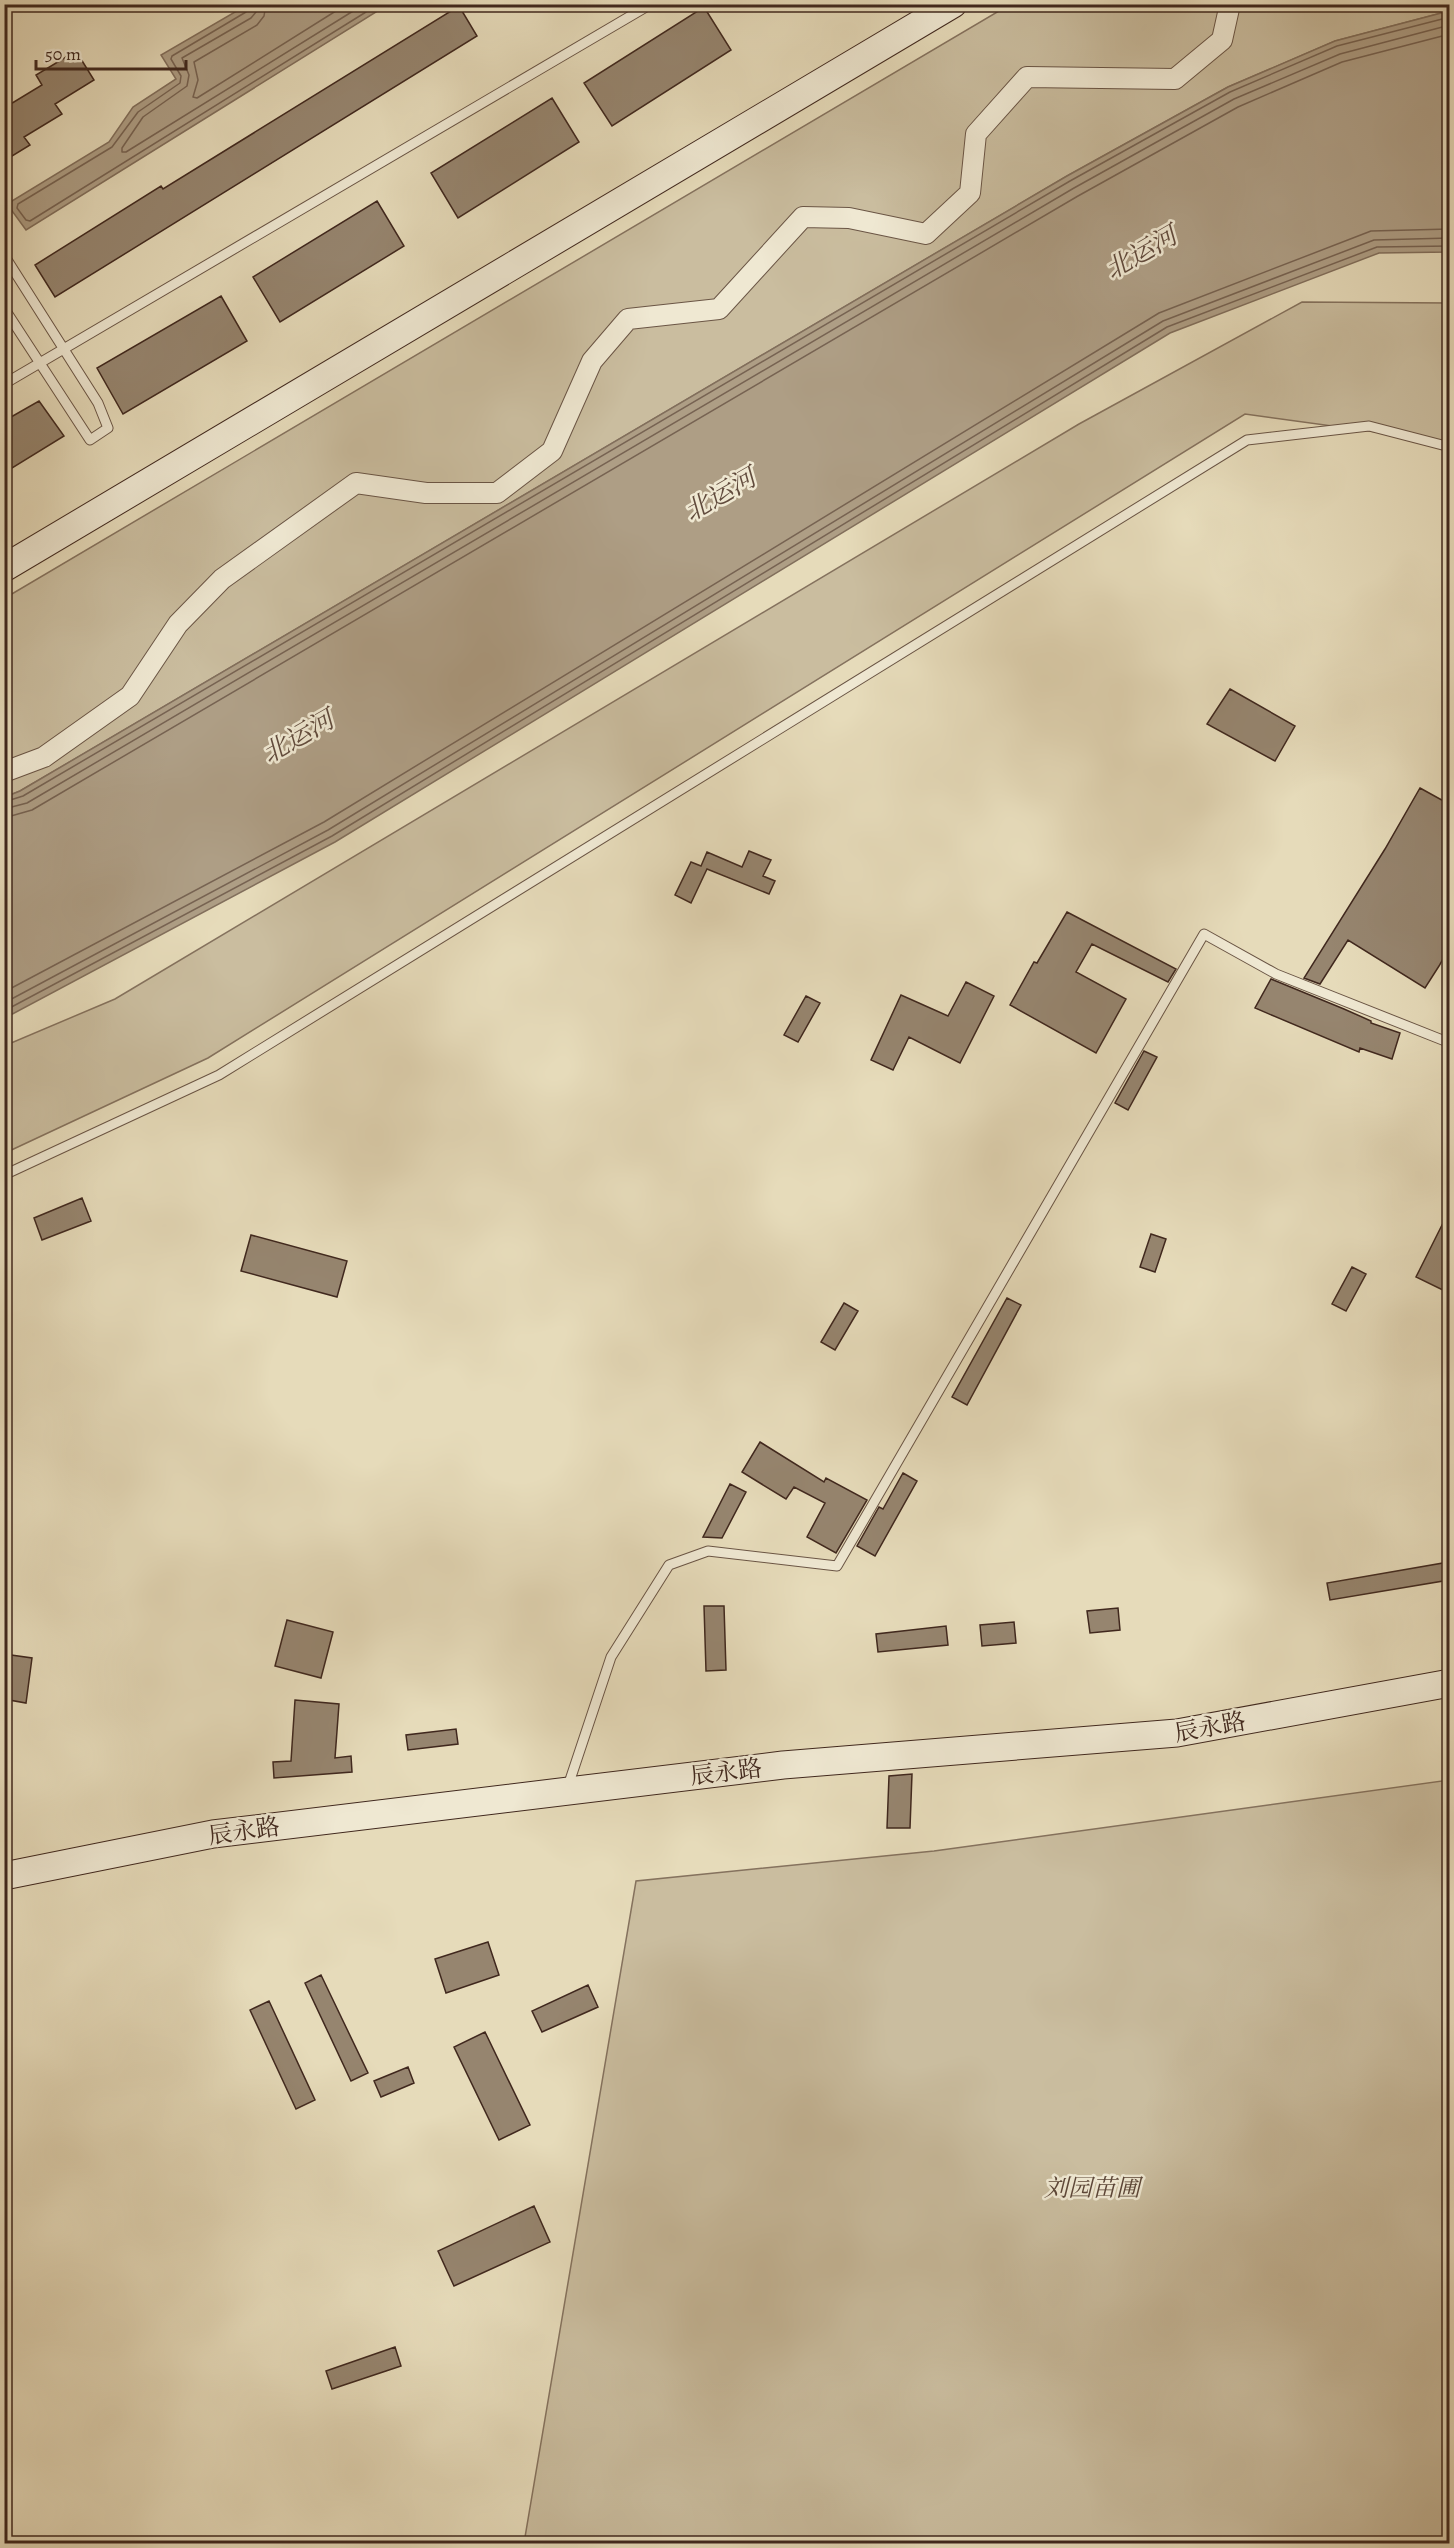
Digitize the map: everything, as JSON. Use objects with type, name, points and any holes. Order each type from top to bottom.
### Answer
[{"type":"main road","points":[[4,568],[953,4]]},
{"type":"main road","name":"辰永路","points":[[4,1876],[213,1834],[783,1765],[1177,1733],[1449,1683]]},
{"type":"street","points":[[4,772],[44,757],[130,696],[178,624],[222,579],[356,483],[426,493],[497,493],[552,451],[592,361],[628,319],[719,309],[803,217],[849,218],[926,234],[970,193],[976,134],[1027,77],[1175,79],[1222,40],[1230,4]]},
{"type":"lane","points":[[4,384],[651,4]]},
{"type":"lane","points":[[4,255],[65,348],[98,403],[108,428],[90,440],[4,308]]},
{"type":"lane","points":[[4,1175],[219,1075],[1246,440],[1369,426],[1449,447]]},
{"type":"lane","points":[[566,1791],[611,1657],[669,1565],[708,1551],[837,1566],[1204,934],[1276,974],[1449,1043]]},
{"type":"green space","points":[[1009,5],[1448,5],[1449,11],[1335,41],[1228,87],[1067,176],[20,791],[5,797],[5,598]]},
{"type":"green space","points":[[1302,302],[1449,303],[1449,442],[1245,414],[208,1058],[5,1153],[4,1046],[115,999],[1079,424]]},
{"type":"green space","name":"刘园苗圃","points":[[1449,1780],[1449,2543],[524,2543],[636,1881],[934,1851]]},
{"type":"water","points":[[247,5],[372,5],[376,12],[26,230],[7,204],[109,142],[133,107],[176,79],[161,55]]},
{"type":"water","name":"北运河","points":[[1449,11],[1449,252],[1379,253],[1170,333],[335,842],[5,1018],[5,797],[20,791],[1067,176],[1228,87],[1335,41]]},
{"type":"building","points":[[459,6],[477,36],[55,297],[35,265],[161,186],[163,189]]},
{"type":"building","points":[[704,7],[731,50],[612,126],[584,83]]},
{"type":"building","points":[[76,51],[94,80],[55,104],[62,114],[24,137],[30,145],[4,161],[4,108],[42,85],[36,75]]},
{"type":"building","points":[[552,98],[579,142],[458,218],[431,173]]},
{"type":"building","points":[[377,201],[404,246],[280,322],[253,277]]},
{"type":"building","points":[[221,296],[247,341],[123,414],[97,368]]},
{"type":"building","points":[[39,401],[64,436],[4,473],[4,421]]},
{"type":"building","points":[[1230,689],[1295,726],[1275,761],[1207,724]]},
{"type":"building","points":[[1420,788],[1449,804],[1449,948],[1439,966],[1425,988],[1348,940],[1320,984],[1304,978],[1385,849]]},
{"type":"building","points":[[749,851],[771,860],[763,876],[775,881],[769,894],[707,869],[691,903],[675,895],[691,862],[701,866],[707,852],[742,867]]},
{"type":"building","points":[[1067,912],[1176,969],[1168,982],[1092,944],[1076,972],[1126,999],[1096,1053],[1010,1005],[1034,962],[1037,963]]},
{"type":"building","points":[[1271,979],[1344,1009],[1371,1023],[1400,1033],[1392,1059],[1360,1048],[1359,1052],[1255,1008]]},
{"type":"building","points":[[966,982],[994,996],[960,1063],[909,1037],[893,1070],[871,1060],[901,995],[948,1016]]},
{"type":"building","points":[[806,996],[820,1003],[798,1042],[784,1035]]},
{"type":"building","points":[[1144,1051],[1157,1057],[1128,1110],[1115,1103]]},
{"type":"building","points":[[82,1198],[91,1221],[42,1240],[34,1218]]},
{"type":"building","points":[[1449,1211],[1449,1293],[1416,1277]]},
{"type":"building","points":[[1151,1234],[1166,1239],[1155,1272],[1140,1267]]},
{"type":"building","points":[[251,1235],[347,1261],[337,1297],[241,1271]]},
{"type":"building","points":[[1352,1267],[1366,1274],[1346,1311],[1332,1304]]},
{"type":"building","points":[[1007,1298],[1021,1305],[967,1405],[952,1397]]},
{"type":"building","points":[[844,1303],[858,1311],[835,1350],[821,1342]]},
{"type":"building","points":[[760,1442],[824,1482],[826,1478],[867,1500],[836,1553],[807,1537],[825,1503],[794,1487],[786,1499],[742,1472]]},
{"type":"building","points":[[903,1473],[917,1481],[875,1556],[857,1546],[879,1507],[883,1509]]},
{"type":"building","points":[[730,1484],[746,1492],[722,1538],[703,1537]]},
{"type":"building","points":[[1449,1562],[1449,1580],[1330,1600],[1327,1583]]},
{"type":"building","points":[[704,1606],[724,1606],[726,1670],[706,1671]]},
{"type":"building","points":[[1118,1608],[1120,1630],[1090,1633],[1087,1611]]},
{"type":"building","points":[[287,1620],[333,1632],[321,1678],[275,1666]]},
{"type":"building","points":[[1014,1622],[1016,1643],[982,1646],[980,1625]]},
{"type":"building","points":[[946,1626],[948,1645],[878,1652],[876,1634]]},
{"type":"building","points":[[4,1654],[32,1658],[26,1703],[4,1699]]},
{"type":"building","points":[[295,1700],[339,1704],[335,1758],[351,1756],[352,1772],[274,1778],[273,1762],[291,1761]]},
{"type":"building","points":[[456,1729],[458,1744],[408,1750],[406,1735]]},
{"type":"building","points":[[912,1774],[910,1828],[887,1828],[889,1776]]},
{"type":"building","points":[[488,1942],[499,1975],[446,1993],[435,1959]]},
{"type":"building","points":[[321,1975],[368,2073],[351,2081],[305,1983]]},
{"type":"building","points":[[588,1985],[598,2007],[542,2032],[532,2011]]},
{"type":"building","points":[[269,2001],[315,2100],[296,2109],[250,2010]]},
{"type":"building","points":[[485,2032],[530,2125],[499,2140],[454,2047]]},
{"type":"building","points":[[408,2067],[414,2083],[381,2097],[374,2081]]},
{"type":"building","points":[[534,2206],[550,2242],[454,2286],[438,2251]]},
{"type":"building","points":[[395,2347],[401,2366],[332,2389],[326,2371]]}]
